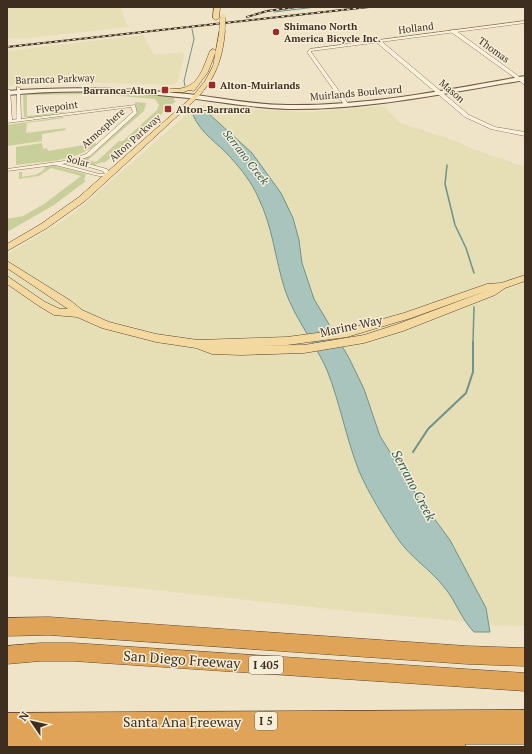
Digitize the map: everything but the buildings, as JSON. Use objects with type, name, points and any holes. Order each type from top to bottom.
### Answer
[{"type":"highway","points":[[7,627],[49,626],[459,654],[525,657]]},
{"type":"highway","name":"San Diego Freeway","points":[[7,655],[40,652],[99,654],[525,682]]},
{"type":"highway","name":"Santa Ana Freeway","points":[[7,723],[525,720]]},
{"type":"highway","points":[[7,737],[525,734]]},
{"type":"highway","points":[[7,746],[456,747]]},
{"type":"main road","name":"Alton Parkway","points":[[7,240],[63,205],[104,174],[195,97],[208,82],[216,67],[220,53],[219,30],[216,18],[217,7]]},
{"type":"main road","name":"Alton Parkway","points":[[7,248],[35,232],[72,207],[104,174],[187,96],[206,72],[223,15]]},
{"type":"main road","name":"Muirlands Boulevard","points":[[187,96],[267,106],[302,107],[347,105],[393,101],[522,78]]},
{"type":"main road","points":[[163,90],[184,90],[198,84]]},
{"type":"main road","name":"Barranca Parkway","points":[[8,91],[92,86],[136,87],[163,90],[187,96]]},
{"type":"main road","name":"Barranca Parkway","points":[[18,90],[103,89],[187,96]]},
{"type":"main road","name":"Marine Way","points":[[7,264],[68,303],[78,313]]},
{"type":"main road","name":"Marine Way","points":[[7,279],[48,307],[58,312],[78,313],[130,332],[156,338],[198,344],[212,350],[263,351],[304,349],[342,343],[400,328],[492,293],[502,286],[525,278]]},
{"type":"street","name":"Holland","points":[[347,105],[309,52],[310,50],[525,22]]},
{"type":"street","name":"Thomas","points":[[452,31],[522,78],[525,83]]},
{"type":"street","name":"Mason","points":[[378,41],[461,112],[475,121],[506,131],[525,134]]},
{"type":"street","points":[[18,90],[19,121]]},
{"type":"street","points":[[8,91],[8,122]]},
{"type":"street","name":"Fivepoint","points":[[8,122],[133,106]]},
{"type":"street","name":"Atmosphere","points":[[7,170],[72,161],[88,155],[133,114],[133,106]]},
{"type":"street","points":[[9,112],[19,111]]},
{"type":"street","name":"Solar","points":[[72,161],[88,165],[104,174]]},
{"type":"street","name":"Solar","points":[[53,163],[82,171],[104,174]]},
{"type":"street","points":[[82,171],[88,165]]},
{"type":"shaded area","points":[[7,7],[120,7],[128,27],[29,38],[7,38]]},
{"type":"shaded area","points":[[143,35],[154,55],[183,52],[184,56],[177,83],[170,85],[82,82],[7,86],[7,51]]},
{"type":"shaded area","points":[[204,105],[260,110],[310,112],[383,106],[400,123],[456,141],[470,148],[525,167],[525,626],[489,625],[147,589],[7,576],[7,254],[66,219],[195,107]]},
{"type":"green space","points":[[96,90],[174,97],[174,101],[176,101],[104,163],[102,162],[94,165],[80,160],[93,153],[136,113],[135,102],[146,103],[144,111],[88,160],[96,162],[119,141],[123,141],[157,110],[159,105],[155,99],[96,94],[27,95],[27,116],[65,112],[60,114],[27,118],[24,117],[23,95],[31,92]]},
{"type":"green space","points":[[62,117],[65,118],[27,123],[26,133],[65,128],[66,130],[42,134],[42,141],[7,146],[7,125]]},
{"type":"green space","points":[[42,143],[43,149],[47,148],[48,151],[96,143],[96,145],[86,151],[67,158],[47,162],[16,165],[16,147]]},
{"type":"green space","points":[[51,165],[86,174],[84,180],[86,181],[54,205],[7,232],[7,219],[23,216],[44,204],[81,176],[51,168],[39,176],[19,179],[19,172],[22,172],[22,177],[33,175],[42,172],[46,166]]},
{"type":"water","points":[[201,110],[208,113],[252,153],[281,193],[293,218],[299,240],[302,263],[314,299],[349,358],[364,389],[380,436],[416,494],[450,540],[486,608],[490,632],[474,632],[469,627],[444,587],[403,546],[387,523],[372,497],[354,459],[336,395],[327,370],[289,301],[267,220],[256,192],[235,162],[200,128],[193,115],[195,112]]},
{"type":"waterway","name":"Serrano Creek","points":[[274,12],[316,7]]},
{"type":"waterway","name":"Serrano Creek","points":[[185,86],[184,81],[194,39],[192,29]]},
{"type":"waterway","points":[[447,165],[445,184],[455,225],[466,248],[474,273]]},
{"type":"waterway","points":[[473,343],[474,307]]},
{"type":"waterway","points":[[413,452],[428,429],[466,393],[473,372],[473,343]]},
{"type":"waterway","points":[[406,481],[409,471]]},
{"type":"railway","points":[[247,17],[267,11],[296,7]]},
{"type":"railway","points":[[7,47],[369,7]]},
{"type":"place","name":"Shimano North America Bicycle Inc.","points":[[276,32]]},
{"type":"place","name":"Alton-Muirlands","points":[[212,85]]},
{"type":"place","name":"Barranca-Alton","points":[[165,90]]},
{"type":"place","name":"Alton-Barranca","points":[[168,109]]}]
